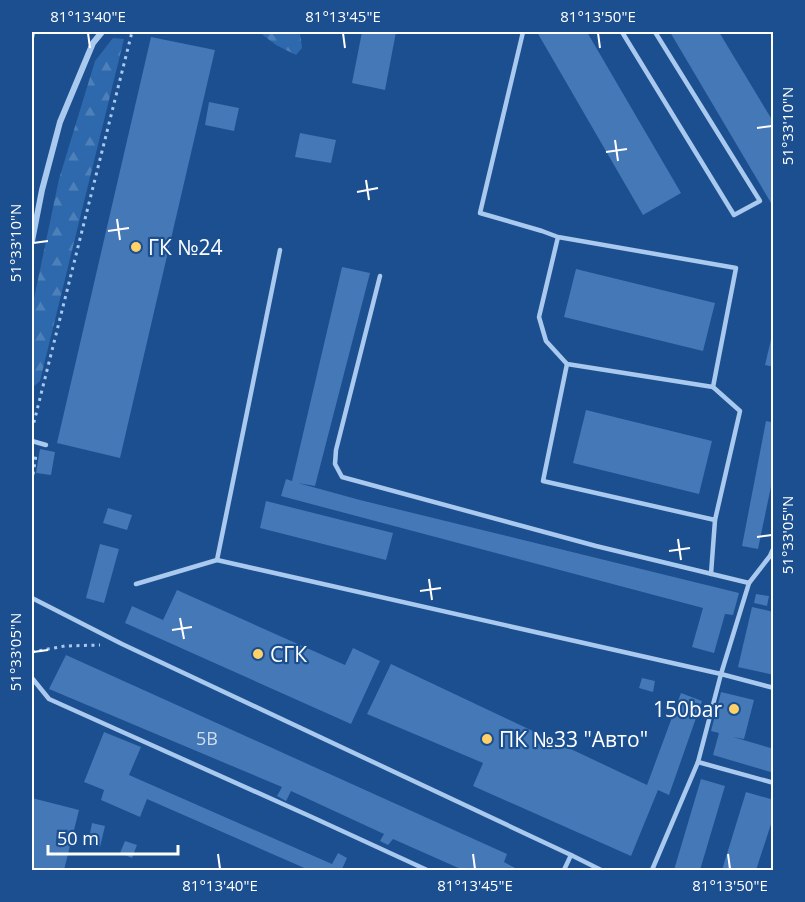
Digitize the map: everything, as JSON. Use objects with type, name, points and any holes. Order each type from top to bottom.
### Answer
[{"type":"street","points":[[32,241],[42,190],[60,122],[93,43],[102,32]]},
{"type":"lane","points":[[32,37],[33,32]]},
{"type":"lane","points":[[523,32],[480,213],[558,237],[736,268],[713,387]]},
{"type":"lane","points":[[622,32],[734,215],[760,201],[655,32]]},
{"type":"lane","points":[[558,237],[539,317],[546,341],[567,364],[713,387],[740,411],[716,520],[711,574]]},
{"type":"lane","points":[[217,560],[279,250]]},
{"type":"lane","points":[[380,276],[336,450],[335,464],[342,477],[596,546],[749,583]]},
{"type":"lane","points":[[567,364],[543,481],[716,520]]},
{"type":"lane","points":[[32,441],[46,445]]},
{"type":"lane","points":[[652,870],[698,762],[721,674],[749,583],[770,556],[774,546]]},
{"type":"lane","points":[[136,584],[217,560],[774,688]]},
{"type":"lane","points":[[32,598],[122,644],[601,870]]},
{"type":"lane","points":[[32,678],[49,699],[427,870]]},
{"type":"lane","points":[[698,762],[774,783]]},
{"type":"lane","points":[[564,870],[571,855]]},
{"type":"path","points":[[32,432],[132,32]]},
{"type":"path","points":[[32,482],[38,443]]},
{"type":"path","points":[[32,652],[65,646],[122,644]]},
{"type":"green space","points":[[259,32],[300,32],[302,48],[296,55],[276,45]]},
{"type":"green space","points":[[113,38],[124,39],[40,381],[32,388],[32,308],[59,179],[95,61]]},
{"type":"building","points":[[362,32],[396,32],[385,90],[352,83]]},
{"type":"building","points":[[537,32],[587,32],[681,193],[643,215]]},
{"type":"building","points":[[670,32],[719,32],[774,123],[774,208]]},
{"type":"building","name":"ГК №24","points":[[151,37],[215,50],[120,458],[57,443]]},
{"type":"building","points":[[209,102],[239,108],[234,131],[205,125]]},
{"type":"building","points":[[300,133],[336,140],[331,163],[295,157]]},
{"type":"building","points":[[342,267],[370,273],[315,486],[298,483],[739,593],[733,615],[725,614],[714,653],[692,647],[703,608],[281,496],[286,479],[292,481]]},
{"type":"building","points":[[576,269],[715,303],[703,351],[564,317]]},
{"type":"building","points":[[774,331],[774,367],[765,365]]},
{"type":"building","points":[[586,410],[712,441],[699,494],[573,463]]},
{"type":"building","points":[[773,417],[774,472],[758,549],[742,546],[766,421],[771,422]]},
{"type":"building","points":[[40,449],[55,452],[51,475],[36,473]]},
{"type":"building","points":[[266,501],[393,533],[386,560],[260,528]]},
{"type":"building","points":[[108,508],[132,515],[127,530],[103,523]]},
{"type":"building","points":[[100,544],[119,549],[104,603],[86,598]]},
{"type":"building","name":"СГК","points":[[177,590],[345,665],[353,648],[380,661],[351,724],[125,623],[132,606],[163,620]]},
{"type":"building","points":[[756,594],[769,596],[767,606],[754,603]]},
{"type":"building","points":[[752,607],[774,612],[774,675],[738,667]]},
{"type":"building","points":[[66,655],[507,854],[504,862],[519,870],[463,870],[393,839],[388,845],[380,841],[384,834],[291,791],[286,801],[277,796],[282,787],[49,689]]},
{"type":"building","name":"ПК №33 \"Авто\"","points":[[391,664],[647,785],[681,693],[702,701],[669,795],[658,790],[631,856],[473,786],[483,763],[367,714]]},
{"type":"building","points":[[642,678],[655,681],[653,692],[639,688]]},
{"type":"building","points":[[721,692],[754,700],[744,739],[733,737],[774,749],[774,773],[713,755],[719,733],[711,731]]},
{"type":"building","points":[[104,732],[141,747],[129,775],[332,864],[338,853],[347,858],[342,869],[347,870],[309,870],[147,799],[140,817],[101,800],[104,790],[84,782]]},
{"type":"building","points":[[701,779],[725,786],[700,870],[674,870]]},
{"type":"building","points":[[746,792],[774,800],[774,815],[756,870],[722,870]]},
{"type":"building","points":[[32,798],[79,810],[64,870],[32,870]]},
{"type":"building","points":[[92,823],[105,826],[100,847],[88,844]]},
{"type":"building","points":[[125,841],[137,845],[132,858],[120,853]]},
{"type":"place","name":"ГК №24","points":[[136,247]]},
{"type":"place","name":"СГК","points":[[258,654]]},
{"type":"place","name":"150bar","points":[[734,709]]},
{"type":"place","name":"ПК №33 \"Авто\"","points":[[487,739]]}]
